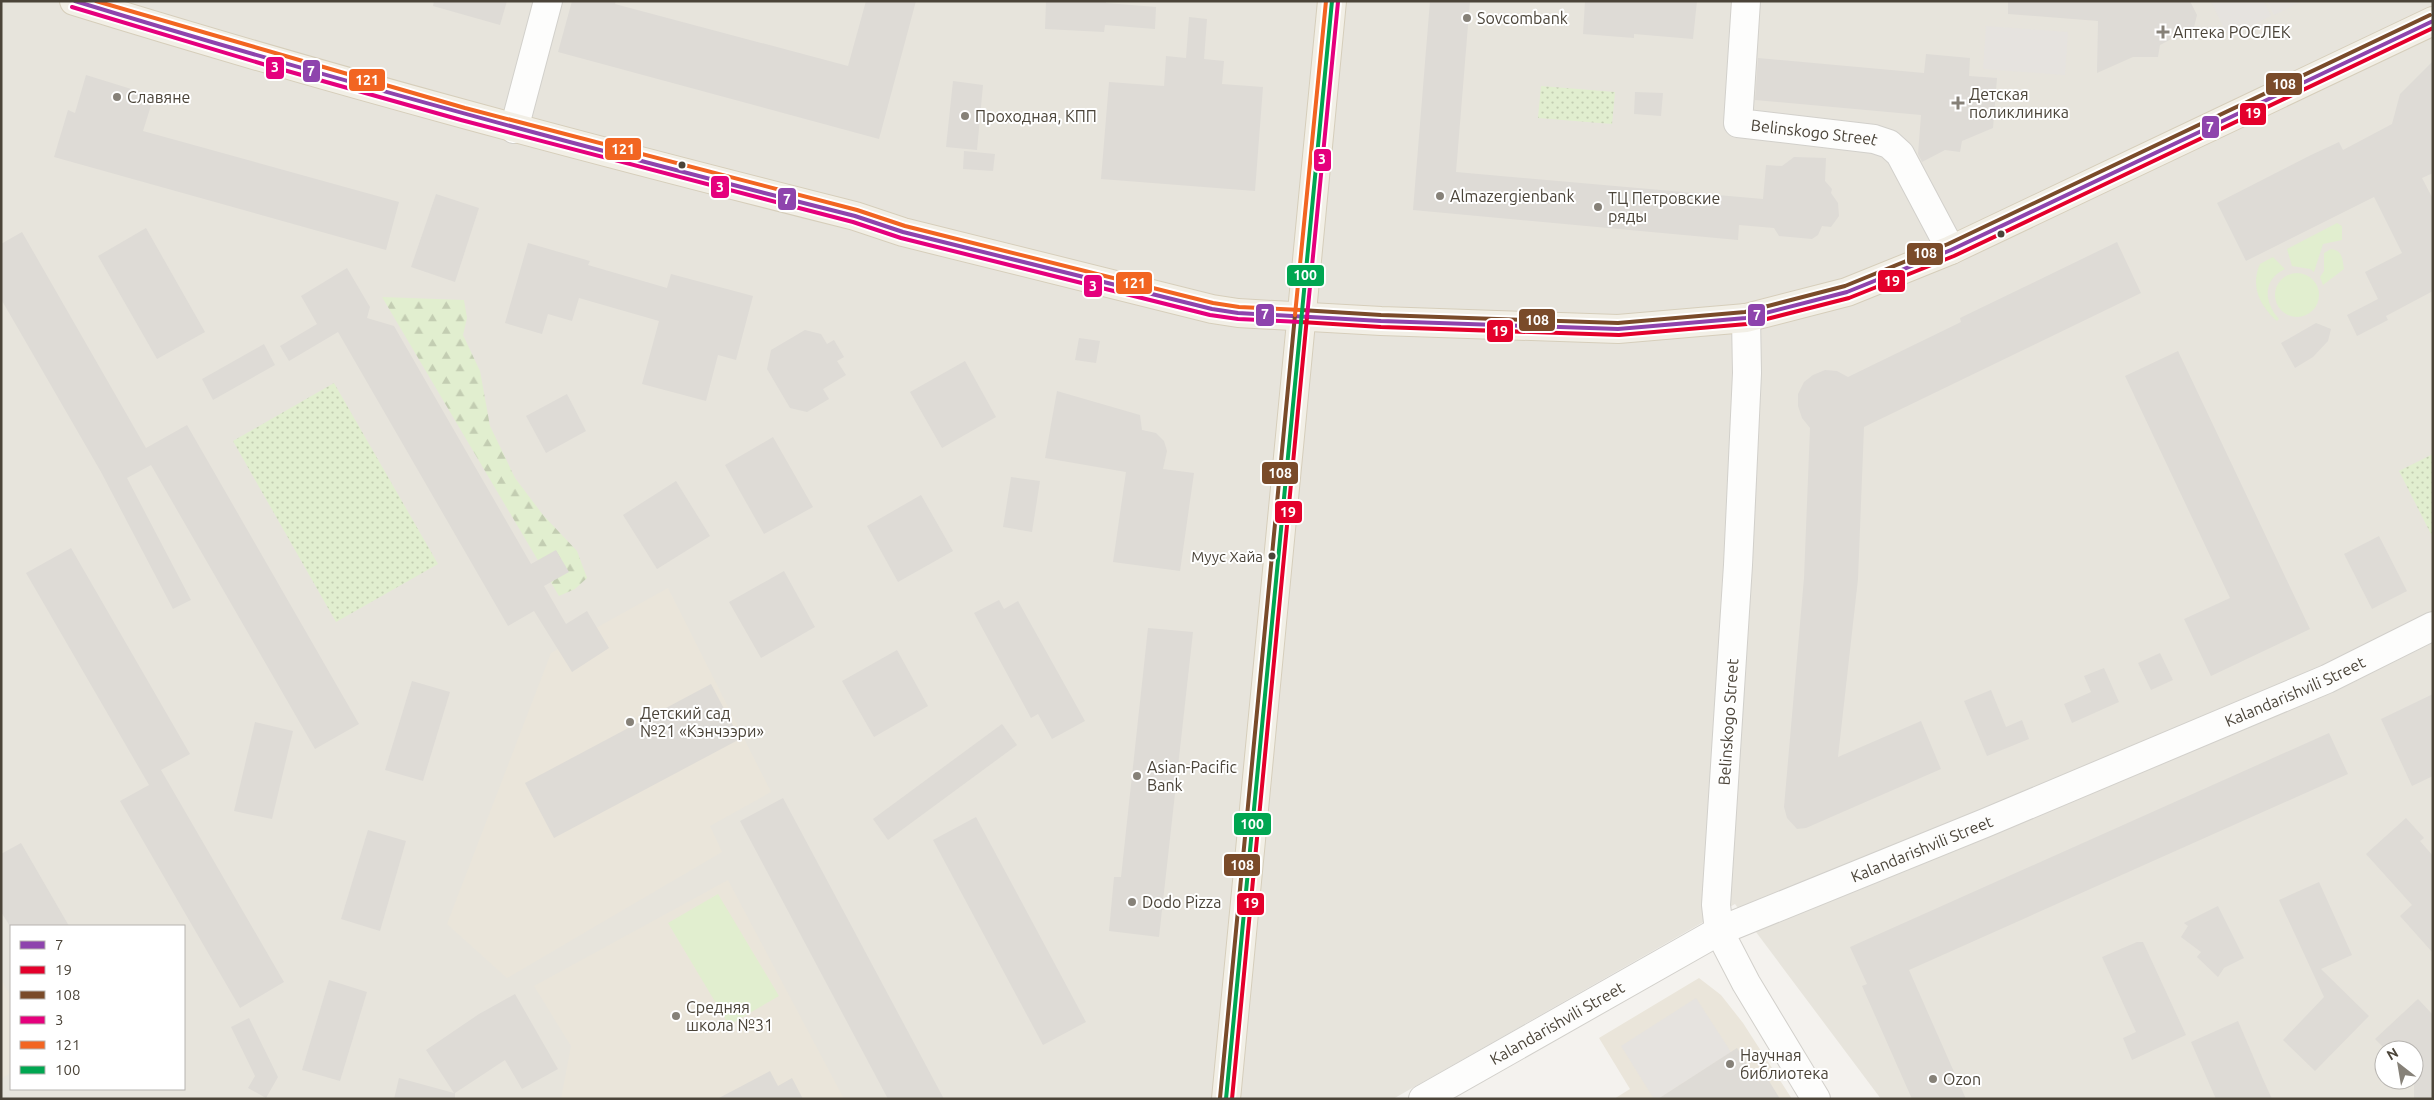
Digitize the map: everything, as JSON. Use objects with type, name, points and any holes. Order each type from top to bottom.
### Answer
[{"type":"main road","points":[[74,1],[202,41],[514,129],[855,216],[903,232],[1202,306],[1238,313],[1381,321],[1618,329],[1746,318],[1847,292],[1951,250],[2433,21]]},
{"type":"main road","points":[[1226,1099],[1332,1]]},
{"type":"street","points":[[514,129],[548,1]]},
{"type":"street","name":"Belinskogo Street","points":[[1746,1],[1738,123],[1874,139],[1889,144],[1900,154],[1951,250]]},
{"type":"street","name":"Belinskogo Street","points":[[1746,318],[1747,372],[1716,905],[1719,931],[1746,983],[1816,1099]]},
{"type":"street","name":"Kalandarishvili Street","points":[[1422,1099],[1719,931],[1985,823],[2327,679],[2433,626]]},
{"type":"shaded area","points":[[1,1],[2433,1],[2433,1099],[1881,1099],[1735,904],[1393,1099],[1,1099]]},
{"type":"shaded area","points":[[2211,1],[2264,1],[2271,16],[2228,37]]},
{"type":"shaded area","points":[[2267,1],[2303,1],[2274,15]]},
{"type":"shaded area","points":[[1986,26],[2068,32],[2065,75],[1983,69]]},
{"type":"shaded area","name":"Детский сад №21 «Кэнчээри»","points":[[668,588],[771,792],[710,826],[722,852],[507,978],[447,924],[551,653]]},
{"type":"shaded area","name":"Средняя школа №31","points":[[728,880],[844,1099],[561,1099],[571,1046],[534,986]]},
{"type":"shaded area","points":[[1699,978],[1721,995],[1743,1023],[1792,1099],[1614,1099],[1630,1089],[1599,1038]]},
{"type":"shaded area","points":[[1,979],[10,994],[10,1074],[1,1079]]},
{"type":"shaded area","points":[[1696,998],[1731,1052],[1658,1099],[1654,1099],[1621,1046]]},
{"type":"green space","points":[[1541,86],[1615,92],[1612,124],[1538,118]]},
{"type":"green space","points":[[2337,223],[2342,226],[2342,240],[2323,244],[2314,272],[2310,269],[2292,266],[2287,249]]},
{"type":"green space","points":[[2331,249],[2340,253],[2344,269],[2323,285],[2320,277],[2324,271],[2324,253]]},
{"type":"green space","points":[[2273,257],[2285,269],[2272,279],[2269,285],[2268,299],[2270,306],[2279,319],[2277,321],[2266,309],[2258,295],[2256,280],[2260,264]]},
{"type":"green space","points":[[2293,273],[2301,273],[2313,279],[2319,295],[2313,311],[2301,317],[2293,317],[2281,311],[2275,299],[2275,291],[2281,279]]},
{"type":"green space","points":[[382,297],[464,300],[467,318],[463,335],[480,371],[490,426],[515,478],[543,515],[577,551],[587,578],[575,589],[559,596]]},
{"type":"green space","points":[[334,383],[438,564],[336,622],[233,441]]},
{"type":"green space","points":[[2433,454],[2433,538],[2399,471]]},
{"type":"green space","points":[[718,894],[779,996],[729,1025],[668,923]]},
{"type":"building","points":[[434,1],[507,1],[500,25],[433,6]]},
{"type":"building","points":[[572,1],[616,1],[615,4],[848,66],[866,1],[916,1],[879,139],[558,52]]},
{"type":"building","points":[[1046,1],[1106,1],[1106,3],[1156,7],[1155,29],[1105,25],[1104,32],[1045,29]]},
{"type":"building","points":[[1430,1],[1470,1],[1456,172],[1763,199],[1766,165],[1782,166],[1794,157],[1826,158],[1825,181],[1832,189],[1831,193],[1838,203],[1839,216],[1831,227],[1822,226],[1818,235],[1812,239],[1779,236],[1774,228],[1739,225],[1738,240],[1413,210]]},
{"type":"building","points":[[1585,1],[1697,1],[1693,39],[1634,34],[1634,38],[1583,34]]},
{"type":"building","points":[[2008,1],[2190,1],[2197,15],[2194,27],[2160,45],[2158,57],[2133,57],[2097,73],[2098,21],[2008,14]]},
{"type":"building","points":[[1189,17],[1207,19],[1204,59],[1224,61],[1222,84],[1263,87],[1255,191],[1101,179],[1109,82],[1164,86],[1166,56],[1186,58]]},
{"type":"building","points":[[1926,54],[1970,58],[1969,76],[1997,78],[1993,128],[1962,141],[1960,152],[1945,150],[1922,162],[1918,154],[1921,115],[1755,100],[1758,58],[1924,73]]},
{"type":"building","points":[[2433,61],[2433,173],[2422,178],[2433,199],[2433,291],[2386,316],[2388,320],[2357,336],[2347,315],[2378,299],[2365,272],[2402,253],[2374,197],[2246,261],[2217,203],[2339,142],[2343,150],[2392,124],[2400,94]]},
{"type":"building","points":[[86,75],[154,96],[143,131],[399,202],[386,250],[54,157],[68,110],[75,113]]},
{"type":"building","name":"Проходная, КПП","points":[[953,81],[983,85],[977,150],[946,147]]},
{"type":"building","points":[[1635,92],[1663,93],[1661,116],[1634,114]]},
{"type":"building","points":[[964,151],[995,154],[993,171],[963,169]]},
{"type":"building","points":[[436,194],[479,208],[455,282],[411,267]]},
{"type":"building","points":[[146,228],[205,332],[157,359],[98,256]]},
{"type":"building","points":[[22,232],[146,448],[187,425],[359,724],[315,749],[151,465],[127,478],[191,600],[173,609],[101,472],[1,299],[1,244]]},
{"type":"building","points":[[2117,242],[2141,293],[1864,427],[1858,579],[1838,757],[1921,721],[1941,769],[1806,828],[1797,829],[1787,818],[1784,807],[1804,578],[1810,428],[1802,418],[1798,406],[1798,394],[1804,382],[1813,375],[1825,370],[1837,371],[1848,377],[1961,322],[1960,318]]},
{"type":"building","points":[[528,243],[590,261],[588,265],[667,288],[671,274],[753,296],[736,360],[718,355],[706,401],[642,384],[659,321],[579,298],[572,321],[548,314],[542,334],[505,323]]},
{"type":"building","points":[[347,268],[370,307],[367,318],[394,326],[531,564],[556,550],[569,572],[544,586],[566,624],[587,611],[609,648],[572,672],[534,611],[508,626],[338,332],[289,361],[280,346],[317,324],[301,296]]},
{"type":"building","points":[[2316,323],[2331,329],[2328,341],[2313,357],[2295,368],[2281,343]]},
{"type":"building","points":[[805,330],[821,334],[827,344],[834,340],[844,357],[837,361],[846,375],[823,389],[829,399],[807,412],[790,408],[767,369],[771,350]]},
{"type":"building","points":[[1079,338],[1100,341],[1096,363],[1075,360]]},
{"type":"building","points":[[264,344],[275,365],[213,400],[202,379]]},
{"type":"building","points":[[2178,351],[2310,629],[2211,676],[2184,619],[2230,598],[2125,376]]},
{"type":"building","points":[[965,361],[996,417],[942,448],[910,392]]},
{"type":"building","name":"Муус Хайа","points":[[1057,391],[1140,415],[1142,430],[1156,433],[1164,441],[1167,451],[1163,469],[1194,473],[1180,571],[1113,562],[1126,472],[1045,458]]},
{"type":"building","points":[[567,394],[586,431],[546,453],[526,416]]},
{"type":"building","points":[[773,437],[813,507],[764,534],[725,465]]},
{"type":"building","points":[[1011,477],[1040,481],[1032,532],[1003,527]]},
{"type":"building","points":[[676,481],[710,536],[657,569],[623,515]]},
{"type":"building","points":[[921,495],[953,551],[898,582],[867,526]]},
{"type":"building","points":[[2379,536],[2407,591],[2372,609],[2344,554]]},
{"type":"building","points":[[71,548],[190,754],[161,770],[284,982],[240,1008],[120,801],[149,785],[26,573]]},
{"type":"building","points":[[784,571],[815,627],[761,658],[729,602]]},
{"type":"building","points":[[999,600],[1004,609],[1018,601],[1085,721],[1052,739],[1038,714],[1031,718],[974,613]]},
{"type":"building","points":[[1148,628],[1193,632],[1159,937],[1109,931],[1114,877],[1121,877]]},
{"type":"building","points":[[897,650],[928,706],[874,737],[842,681]]},
{"type":"building","points":[[2160,653],[2173,680],[2151,690],[2138,663]]},
{"type":"building","points":[[2104,668],[2119,702],[2072,723],[2064,704],[2091,692],[2084,676]]},
{"type":"building","points":[[412,681],[450,692],[423,781],[385,770]]},
{"type":"building","points":[[711,684],[740,739],[554,838],[525,783]]},
{"type":"building","points":[[1991,690],[2006,727],[2022,720],[2029,739],[1987,756],[1964,701]]},
{"type":"building","points":[[2433,694],[2433,776],[2412,786],[2381,719]]},
{"type":"building","points":[[255,722],[293,731],[272,819],[234,811]]},
{"type":"building","points":[[1002,724],[1017,745],[888,840],[873,819]]},
{"type":"building","points":[[2329,733],[2348,774],[1909,970],[1966,1099],[1912,1099],[1862,986],[1867,984],[1850,947]]},
{"type":"building","points":[[783,798],[944,1099],[888,1099],[740,821]]},
{"type":"building","points":[[976,817],[1086,1022],[1043,1045],[933,840]]},
{"type":"building","points":[[2406,818],[2424,838],[2420,841],[2433,856],[2433,953],[2400,916],[2412,905],[2366,854]]},
{"type":"building","points":[[368,830],[406,841],[380,931],[341,919]]},
{"type":"building","points":[[21,843],[68,925],[10,926],[1,912],[1,854]]},
{"type":"building","points":[[2319,882],[2352,955],[2321,969],[2369,1016],[2315,1071],[2283,1040],[2324,997],[2279,900]]},
{"type":"building","points":[[2218,906],[2244,958],[2224,968],[2218,977],[2197,957],[2201,952],[2181,937],[2188,926],[2184,923]]},
{"type":"building","points":[[2137,942],[2143,942],[2186,1035],[2132,1060],[2123,1038],[2136,1032],[2102,957]]},
{"type":"building","points":[[329,980],[367,992],[340,1081],[302,1070]]},
{"type":"building","points":[[515,994],[558,1069],[522,1089],[505,1060],[455,1093],[455,1099],[394,1099],[399,1078],[454,1093],[426,1050],[479,1014]]},
{"type":"building","points":[[2418,999],[2433,1015],[2433,1099],[2414,1099],[2414,1090],[2424,1090],[2424,1040],[2375,1039]]},
{"type":"building","points":[[249,1018],[278,1077],[266,1098],[248,1088],[255,1076],[231,1027]]},
{"type":"building","points":[[2238,1021],[2272,1099],[2216,1099],[2191,1042]]},
{"type":"building","name":"Научная библиотека","points":[[1737,1048],[1758,1082],[1766,1076],[1780,1099],[1658,1099]]},
{"type":"building","points":[[770,1071],[778,1086],[792,1078],[803,1099],[717,1099]]},
{"type":"transit line","name":"7","points":[[75,1],[269,59],[463,113],[855,216],[903,232],[1212,309],[1238,313],[1381,321],[1618,329],[1746,318],[1847,292],[1951,250],[2433,21]]},
{"type":"transit line","name":"121","points":[[96,1],[465,108],[857,210],[905,226],[1213,303],[1239,307],[1301,310]]},
{"type":"transit line","name":"121","points":[[1295,315],[1326,1]]},
{"type":"transit line","name":"100","points":[[1226,1099],[1332,1]]},
{"type":"transit line","name":"3","points":[[1307,317],[1338,2]]},
{"type":"transit line","name":"3","points":[[72,7],[266,65],[461,120],[853,222],[901,238],[1210,315],[1238,319],[1301,322]]},
{"type":"transit line","name":"108","points":[[1301,310],[1381,315],[1618,323],[1745,312],[1845,286],[1948,244],[2430,15]]},
{"type":"transit line","name":"19","points":[[1301,322],[1381,327],[1619,335],[1747,324],[1849,298],[1954,256],[2433,28]]},
{"type":"transit line","name":"108","points":[[1220,1098],[1295,315]]},
{"type":"transit line","name":"19","points":[[1232,1099],[1307,317]]},
{"type":"place","name":"Sovcombank","points":[[1467,18]]},
{"type":"place","name":"Аптека РОСЛЕК","points":[[2163,32]]},
{"type":"place","name":"Славяне","points":[[117,97]]},
{"type":"place","name":"Детская поликлиника","points":[[1958,103]]},
{"type":"place","name":"Проходная, КПП","points":[[965,116]]},
{"type":"place","name":"Almazergienbank","points":[[1440,196]]},
{"type":"place","name":"ТЦ Петровские ряды","points":[[1598,207]]},
{"type":"place","name":"Муус Хайа","points":[[1272,556]]},
{"type":"place","name":"Детский сад №21 «Кэнчээри»","points":[[630,722]]},
{"type":"place","name":"Asian-Pacific Bank","points":[[1137,776]]},
{"type":"place","name":"Dodo Pizza","points":[[1132,902]]},
{"type":"place","name":"Средняя школа №31","points":[[676,1016]]},
{"type":"place","name":"Научная библиотека","points":[[1730,1064]]},
{"type":"place","name":"Ozon","points":[[1933,1079]]}]
